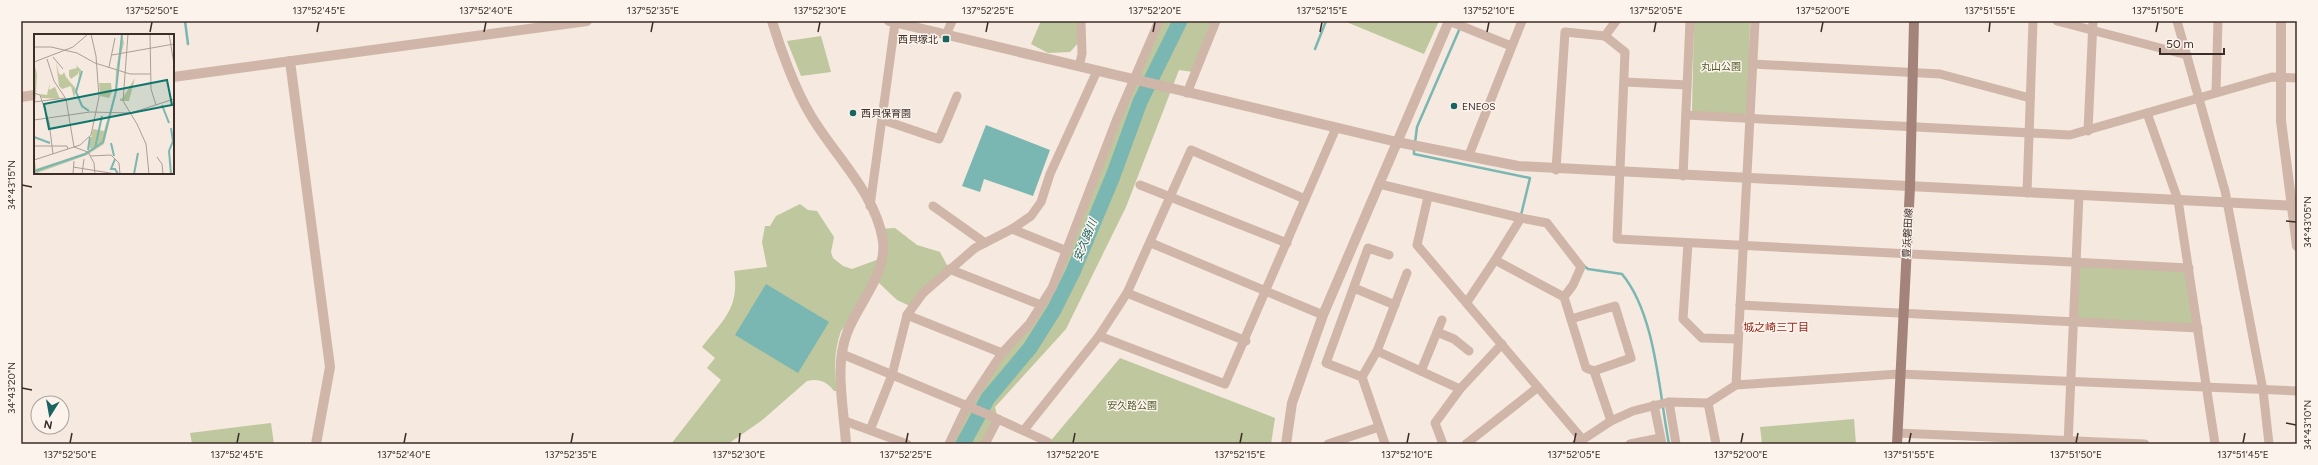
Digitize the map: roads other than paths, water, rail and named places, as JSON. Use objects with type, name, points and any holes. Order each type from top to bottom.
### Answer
[{"type":"main road","name":"豊浜磐田線","points":[[1897,444],[1899,374],[1904,313],[1910,187],[1914,21]]},
{"type":"street","points":[[174,77],[587,21]]},
{"type":"street","points":[[772,21],[801,96],[810,114],[870,206],[880,229],[882,258],[878,272],[847,333],[842,354],[841,374],[846,444]]},
{"type":"street","points":[[946,35],[952,21]]},
{"type":"street","points":[[1079,66],[1082,54],[1081,21]]},
{"type":"street","points":[[948,444],[967,406],[1002,354],[1030,323],[1052,288],[1116,121],[1135,80],[1159,21]]},
{"type":"street","points":[[1187,93],[1216,21]]},
{"type":"street","points":[[1286,444],[1292,403],[1323,315],[1449,21],[1511,46]]},
{"type":"street","points":[[1470,155],[1511,46],[1522,21]]},
{"type":"street","points":[[1605,36],[1616,21]]},
{"type":"street","points":[[1683,176],[1690,21]]},
{"type":"street","points":[[1736,385],[1755,21]]},
{"type":"street","points":[[2027,193],[2033,21]]},
{"type":"street","points":[[2057,21],[2092,25],[2187,55]]},
{"type":"street","points":[[2177,21],[2227,203],[2263,390],[2269,444]]},
{"type":"street","points":[[2216,92],[2218,21]]},
{"type":"street","points":[[2281,21],[2281,121],[2294,206],[2297,246]]},
{"type":"street","points":[[870,206],[883,120],[892,22],[1336,128],[1397,142],[1470,155],[1518,166],[1556,170],[2294,206]]},
{"type":"street","points":[[2088,131],[2092,25]]},
{"type":"street","points":[[1556,170],[1565,32],[1605,36],[1625,52],[1625,82],[1617,239],[1744,246],[1851,249],[1906,254],[2188,268]]},
{"type":"street","points":[[290,61],[330,367],[316,444]]},
{"type":"street","points":[[1753,64],[1940,74],[2030,98]]},
{"type":"street","points":[[870,430],[892,375],[907,315],[923,293],[975,248],[1012,229],[1032,216],[1042,202],[1050,174],[1097,71]]},
{"type":"street","points":[[1686,115],[1751,117],[2070,135],[2272,77],[2297,78]]},
{"type":"street","points":[[1625,82],[1687,85]]},
{"type":"street","points":[[21,97],[34,95]]},
{"type":"street","points":[[883,120],[939,139],[957,96]]},
{"type":"street","points":[[2147,112],[2178,200],[2215,444]]},
{"type":"street","points":[[1099,336],[1225,384],[1246,341],[1286,243],[1336,128]]},
{"type":"street","points":[[1024,430],[1099,336],[1127,293],[1192,150],[1305,199]]},
{"type":"street","points":[[1140,184],[1170,198],[1286,243]]},
{"type":"street","points":[[1379,184],[1428,197],[1547,223],[1581,267],[1573,285],[1564,297]]},
{"type":"street","points":[[2068,442],[2079,196]]},
{"type":"street","points":[[1428,197],[1417,245],[1502,344],[1579,442],[1611,421],[1633,411],[1669,402],[1708,402],[1736,385],[1899,374],[2297,391]]},
{"type":"street","points":[[933,206],[985,243]]},
{"type":"street","points":[[1467,302],[1496,260],[1521,218]]},
{"type":"street","points":[[1012,229],[1067,250]]},
{"type":"street","points":[[1151,243],[1323,315]]},
{"type":"street","points":[[1688,243],[1683,319],[1702,338],[1738,339]]},
{"type":"street","points":[[1362,377],[1326,363],[1368,248],[1389,255]]},
{"type":"street","points":[[1496,260],[1564,297],[1586,368],[1594,371],[1631,358],[1615,306],[1571,319]]},
{"type":"street","points":[[949,269],[1041,305]]},
{"type":"street","points":[[1385,444],[1362,377],[1377,351],[1407,273]]},
{"type":"street","points":[[1354,288],[1395,305]]},
{"type":"street","points":[[1127,293],[1246,341]]},
{"type":"street","points":[[1740,305],[2198,328]]},
{"type":"street","points":[[907,315],[1002,354]]},
{"type":"street","points":[[1421,371],[1442,320]]},
{"type":"street","points":[[1437,332],[1454,339],[1469,351]]},
{"type":"street","points":[[1443,444],[1435,423],[1460,389],[1502,344]]},
{"type":"street","points":[[1377,351],[1460,389]]},
{"type":"street","points":[[842,354],[1024,430],[1048,442],[1048,444]]},
{"type":"street","points":[[1594,371],[1611,421]]},
{"type":"street","points":[[1466,444],[1538,388]]},
{"type":"street","points":[[1669,402],[1676,444]]},
{"type":"street","points":[[1708,402],[1716,444]]},
{"type":"street","points":[[1630,444],[1661,441],[1654,405]]},
{"type":"street","points":[[985,444],[998,420]]},
{"type":"street","points":[[845,421],[870,430],[893,441],[907,444]]},
{"type":"street","points":[[1328,444],[1379,427]]},
{"type":"street","points":[[1898,432],[2068,442],[2145,444]]},
{"type":"water","points":[[986,125],[1050,150],[1033,196],[984,179],[980,192],[962,186]]},
{"type":"water","points":[[766,284],[829,322],[798,373],[735,335]]},
{"type":"waterway","points":[[185,21],[188,44]]},
{"type":"waterway","name":"安久路川","points":[[963,444],[988,398],[1030,348],[1054,310],[1073,272],[1113,176],[1140,102],[1180,21]]},
{"type":"waterway","points":[[1315,49],[1326,21]]},
{"type":"waterway","points":[[1415,143],[1417,127],[1463,21]]},
{"type":"waterway","points":[[1414,148],[1414,154],[1530,178],[1521,215]]},
{"type":"waterway","points":[[1583,265],[1588,269],[1622,274],[1633,291],[1649,332],[1659,379],[1669,444]]},
{"type":"place","name":"西貝塚北","points":[[946,39]]},
{"type":"place","name":"ENEOS","points":[[1454,106]]},
{"type":"place","name":"西貝保育園","points":[[853,113]]},
{"type":"district","name":"城之崎三丁目","points":[[1776,327]]},
{"type":"park label","name":"丸山公園","points":[[1721,66]]},
{"type":"park label","name":"安久路公園","points":[[1132,405]]}]
